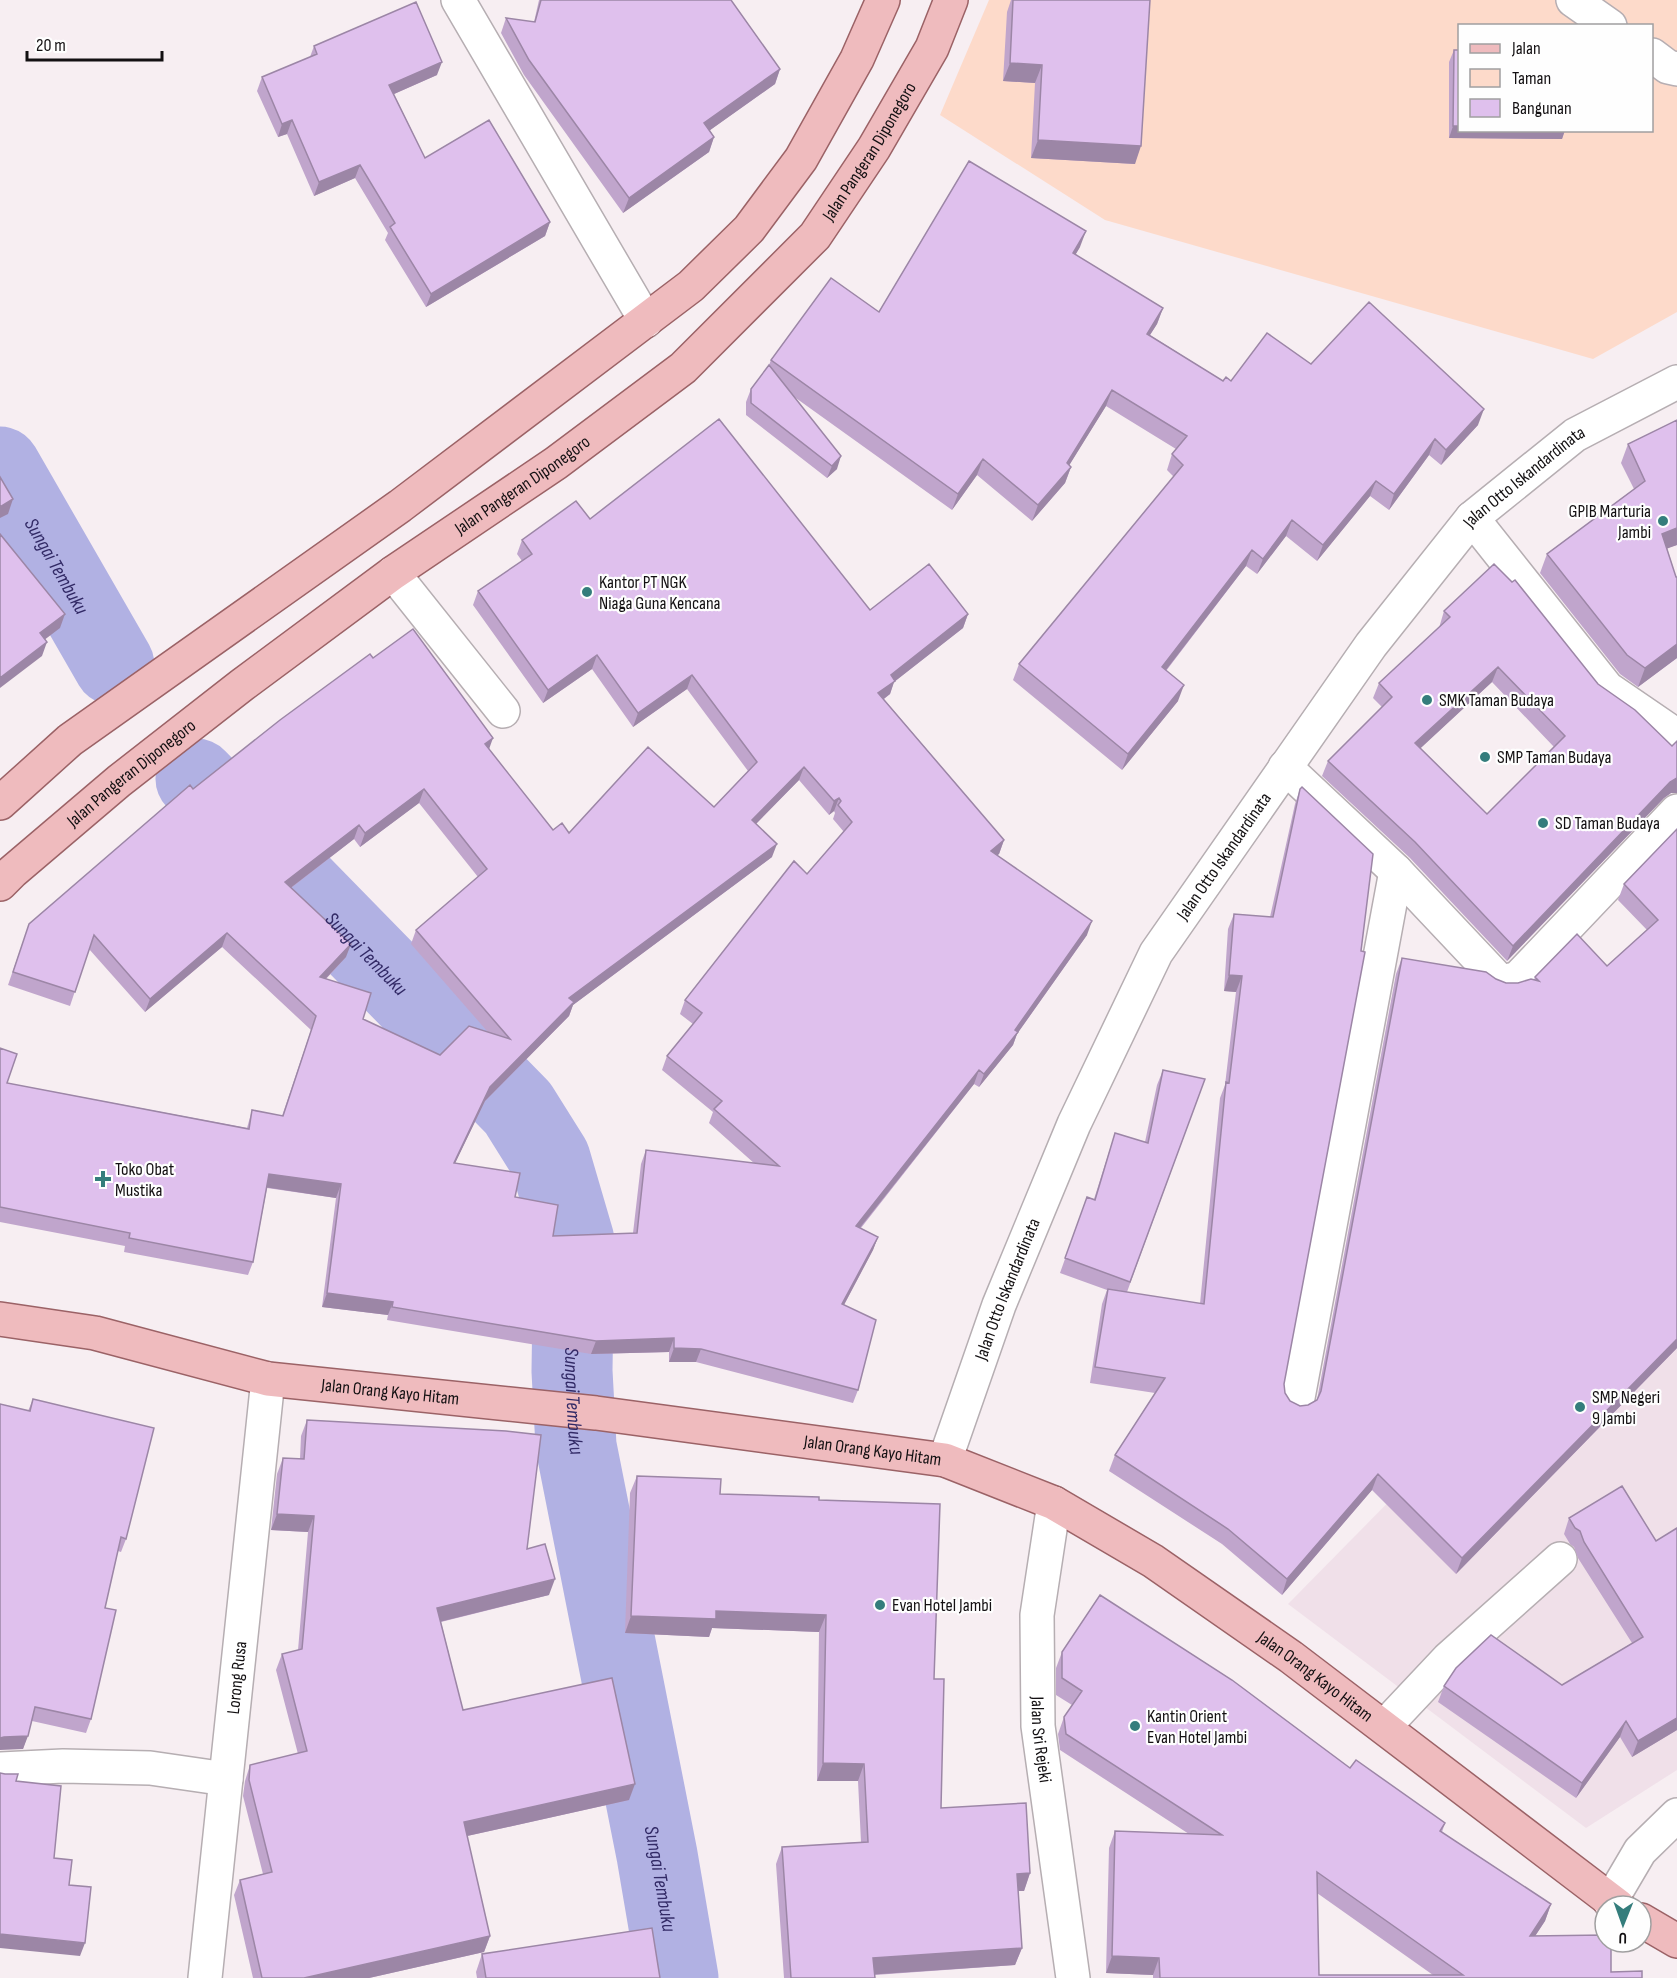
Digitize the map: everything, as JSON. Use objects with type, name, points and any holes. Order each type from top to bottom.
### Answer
[{"type":"main road","points":[[0,803],[70,740],[400,506],[692,286],[749,229],[795,167],[857,59],[882,0]]},
{"type":"main road","name":"Jalan Pangeran Diponegoro","points":[[0,884],[119,781],[242,685],[393,573],[556,463],[683,368],[815,236],[874,148],[932,48],[951,0]]},
{"type":"main road","name":"Jalan Orang Kayo Hitam","points":[[0,1319],[95,1333],[268,1379],[596,1413],[945,1460],[1054,1503],[1154,1560],[1291,1657],[1601,1894]]},
{"type":"main road","points":[[1653,1927],[1677,1941]]},
{"type":"street","points":[[458,0],[646,321]]},
{"type":"street","points":[[1573,0],[1607,24]]},
{"type":"street","points":[[1653,56],[1668,67],[1677,69]]},
{"type":"street","name":"Jalan Otto Iskandardinata","points":[[945,1460],[999,1305],[1074,1124],[1156,953],[1371,645],[1472,518],[1575,435],[1677,382]]},
{"type":"street","points":[[1472,518],[1607,688],[1677,736]]},
{"type":"street","points":[[393,573],[502,711]]},
{"type":"street","points":[[1285,767],[1396,871],[1501,980],[1511,981],[1519,977],[1677,811]]},
{"type":"street","points":[[1297,1403],[1396,871]]},
{"type":"street","name":"Lorong Rusa","points":[[205,1978],[268,1379]]},
{"type":"street","name":"Jalan Sri Rejeki","points":[[1054,1503],[1036,1615],[1038,1726],[1073,1978]]},
{"type":"street","points":[[1384,1727],[1448,1659],[1560,1559]]},
{"type":"street","points":[[0,1769],[63,1766],[150,1767],[226,1779]]},
{"type":"street","points":[[1619,1894],[1640,1851],[1677,1815]]},
{"type":"shaded area","name":"SMP Negeri 9 Jambi","points":[[1677,1209],[1677,1770],[1586,1828],[1288,1604]]},
{"type":"green space","points":[[989,0],[1677,0],[1677,312],[1593,359],[1105,220],[940,115]]},
{"type":"building","points":[[541,0],[731,0],[780,69],[704,123],[714,137],[629,198],[529,60],[506,18],[535,22]]},
{"type":"building","points":[[1013,0],[1150,0],[1141,146],[1038,140],[1042,65],[1010,63]]},
{"type":"building","points":[[416,2],[442,62],[389,85],[425,158],[489,120],[550,222],[431,294],[390,227],[395,223],[360,165],[319,182],[292,120],[282,124],[262,77],[317,54],[314,46]]},
{"type":"building","points":[[1454,50],[1458,50],[1458,126],[1453,126]]},
{"type":"building","points":[[969,161],[1086,231],[1073,253],[1163,308],[1147,334],[1223,381],[1226,377],[1231,381],[1267,333],[1311,364],[1369,302],[1484,409],[1446,450],[1435,439],[1394,494],[1376,481],[1323,545],[1292,520],[1263,559],[1252,550],[1162,667],[1184,685],[1128,754],[1019,664],[1183,465],[1172,454],[1187,436],[1112,390],[1067,463],[1071,467],[1038,505],[983,459],[958,494],[771,360],[831,278],[879,312]]},
{"type":"building","points":[[769,365],[841,456],[832,466],[751,403],[751,389]]},
{"type":"building","points":[[719,419],[870,610],[929,564],[968,614],[891,675],[895,681],[878,693],[1004,840],[991,851],[1092,921],[1015,1030],[1018,1032],[984,1074],[979,1070],[856,1226],[878,1237],[842,1304],[876,1320],[858,1390],[701,1349],[674,1348],[674,1338],[596,1341],[392,1307],[393,1302],[327,1293],[341,1184],[269,1174],[253,1262],[129,1238],[130,1233],[0,1207],[0,1048],[17,1054],[7,1083],[249,1129],[252,1110],[283,1116],[316,1016],[227,933],[150,999],[94,935],[75,992],[13,972],[29,924],[190,785],[193,789],[280,720],[370,654],[373,658],[413,629],[493,738],[485,744],[553,830],[562,823],[569,833],[648,747],[714,807],[757,762],[692,675],[638,713],[597,655],[548,690],[478,591],[532,554],[522,540],[576,501],[590,519]],"holes":[[[804,767],[834,801],[839,798],[841,801],[838,805],[852,822],[807,874],[794,861],[685,1000],[702,1013],[667,1056],[722,1101],[714,1109],[779,1166],[646,1150],[637,1233],[553,1236],[558,1205],[515,1197],[520,1173],[454,1163],[490,1087],[574,1002],[569,998],[777,844],[752,820]],[[424,789],[487,869],[416,930],[510,1039],[469,1026],[440,1055],[363,1019],[371,993],[320,977],[351,944],[285,882],[359,825],[365,833]]]},
{"type":"building","points":[[1677,420],[1677,528],[1662,534],[1677,577],[1677,644],[1645,668],[1627,655],[1547,554],[1645,481],[1628,444]]},
{"type":"building","points":[[0,477],[13,499],[0,507]]},
{"type":"building","points":[[0,534],[65,614],[40,633],[47,642],[0,678]]},
{"type":"building","points":[[1494,564],[1512,582],[1515,580],[1598,684],[1635,710],[1672,746],[1677,741],[1677,778],[1670,782],[1513,946],[1415,842],[1328,761],[1392,697],[1379,683],[1450,617],[1444,611]],"holes":[[[1498,667],[1565,736],[1487,814],[1415,743]]]},
{"type":"building","points":[[1302,787],[1373,854],[1361,951],[1365,952],[1284,1384],[1285,1393],[1290,1401],[1300,1406],[1308,1405],[1317,1400],[1321,1391],[1402,958],[1486,972],[1506,983],[1518,983],[1531,979],[1539,981],[1535,977],[1577,934],[1607,966],[1658,920],[1624,884],[1677,829],[1677,1339],[1462,1558],[1378,1474],[1287,1579],[1228,1529],[1115,1455],[1165,1378],[1095,1367],[1108,1289],[1204,1304],[1226,1082],[1229,1083],[1242,976],[1229,975],[1234,914],[1273,917]]},
{"type":"building","points":[[1163,1070],[1205,1079],[1130,1282],[1065,1258],[1087,1197],[1095,1200],[1115,1133],[1148,1143]]},
{"type":"building","points":[[33,1399],[154,1428],[126,1539],[121,1537],[105,1608],[116,1610],[91,1719],[35,1707],[28,1736],[0,1738],[0,1404],[30,1411]]},
{"type":"building","points":[[307,1420],[541,1435],[527,1549],[545,1544],[555,1579],[437,1608],[463,1710],[612,1678],[635,1784],[464,1822],[490,1936],[304,1978],[262,1978],[240,1880],[272,1872],[249,1780],[250,1765],[307,1751],[282,1654],[302,1649],[314,1516],[277,1514],[283,1458],[304,1459]]},
{"type":"building","points":[[637,1476],[721,1479],[720,1494],[940,1504],[934,1679],[944,1679],[941,1808],[1026,1803],[1030,1873],[1017,1874],[1022,1948],[873,1958],[875,1978],[791,1978],[782,1847],[868,1842],[864,1764],[823,1763],[826,1615],[716,1611],[716,1619],[631,1616]]},
{"type":"building","points":[[1622,1486],[1656,1541],[1677,1528],[1677,1718],[1638,1741],[1626,1721],[1582,1783],[1444,1686],[1456,1668],[1491,1635],[1562,1685],[1643,1637],[1584,1542],[1580,1531],[1575,1528],[1569,1518]]},
{"type":"building","points":[[1100,1595],[1232,1680],[1350,1768],[1356,1760],[1445,1823],[1440,1831],[1551,1904],[1530,1936],[1593,1935],[1593,1954],[1611,1954],[1611,1972],[1642,1971],[1642,1978],[1160,1978],[1159,1958],[1112,1956],[1115,1831],[1222,1835],[1066,1734],[1064,1717],[1082,1691],[1062,1678],[1062,1652]],"holes":[[[1317,1872],[1463,1975],[1319,1975]]]},
{"type":"building","points":[[0,1773],[18,1774],[16,1781],[61,1786],[54,1858],[72,1860],[69,1885],[91,1887],[85,1943],[0,1934]]},
{"type":"building","points":[[652,1928],[660,1978],[486,1978],[482,1954]]},
{"type":"waterway","name":"Sungai Tembuku","points":[[0,467],[114,665]]},
{"type":"waterway","name":"Sungai Tembuku","points":[[196,779],[518,1108],[550,1159],[574,1241],[572,1371],[576,1446],[657,1855],[678,1978]]},
{"type":"place","name":"GPIB Marturia Jambi","points":[[1663,521]]},
{"type":"place","name":"Kantor PT NGK Niaga Guna Kencana","points":[[587,592]]},
{"type":"place","name":"SMK Taman Budaya","points":[[1427,700]]},
{"type":"place","name":"SMP Taman Budaya","points":[[1485,757]]},
{"type":"place","name":"SD Taman Budaya","points":[[1543,823]]},
{"type":"place","name":"Toko Obat Mustika","points":[[103,1179]]},
{"type":"place","name":"SMP Negeri 9 Jambi","points":[[1580,1407]]},
{"type":"place","name":"Evan Hotel Jambi","points":[[880,1605]]},
{"type":"place","name":"Kantin Orient Evan Hotel Jambi","points":[[1135,1726]]}]
